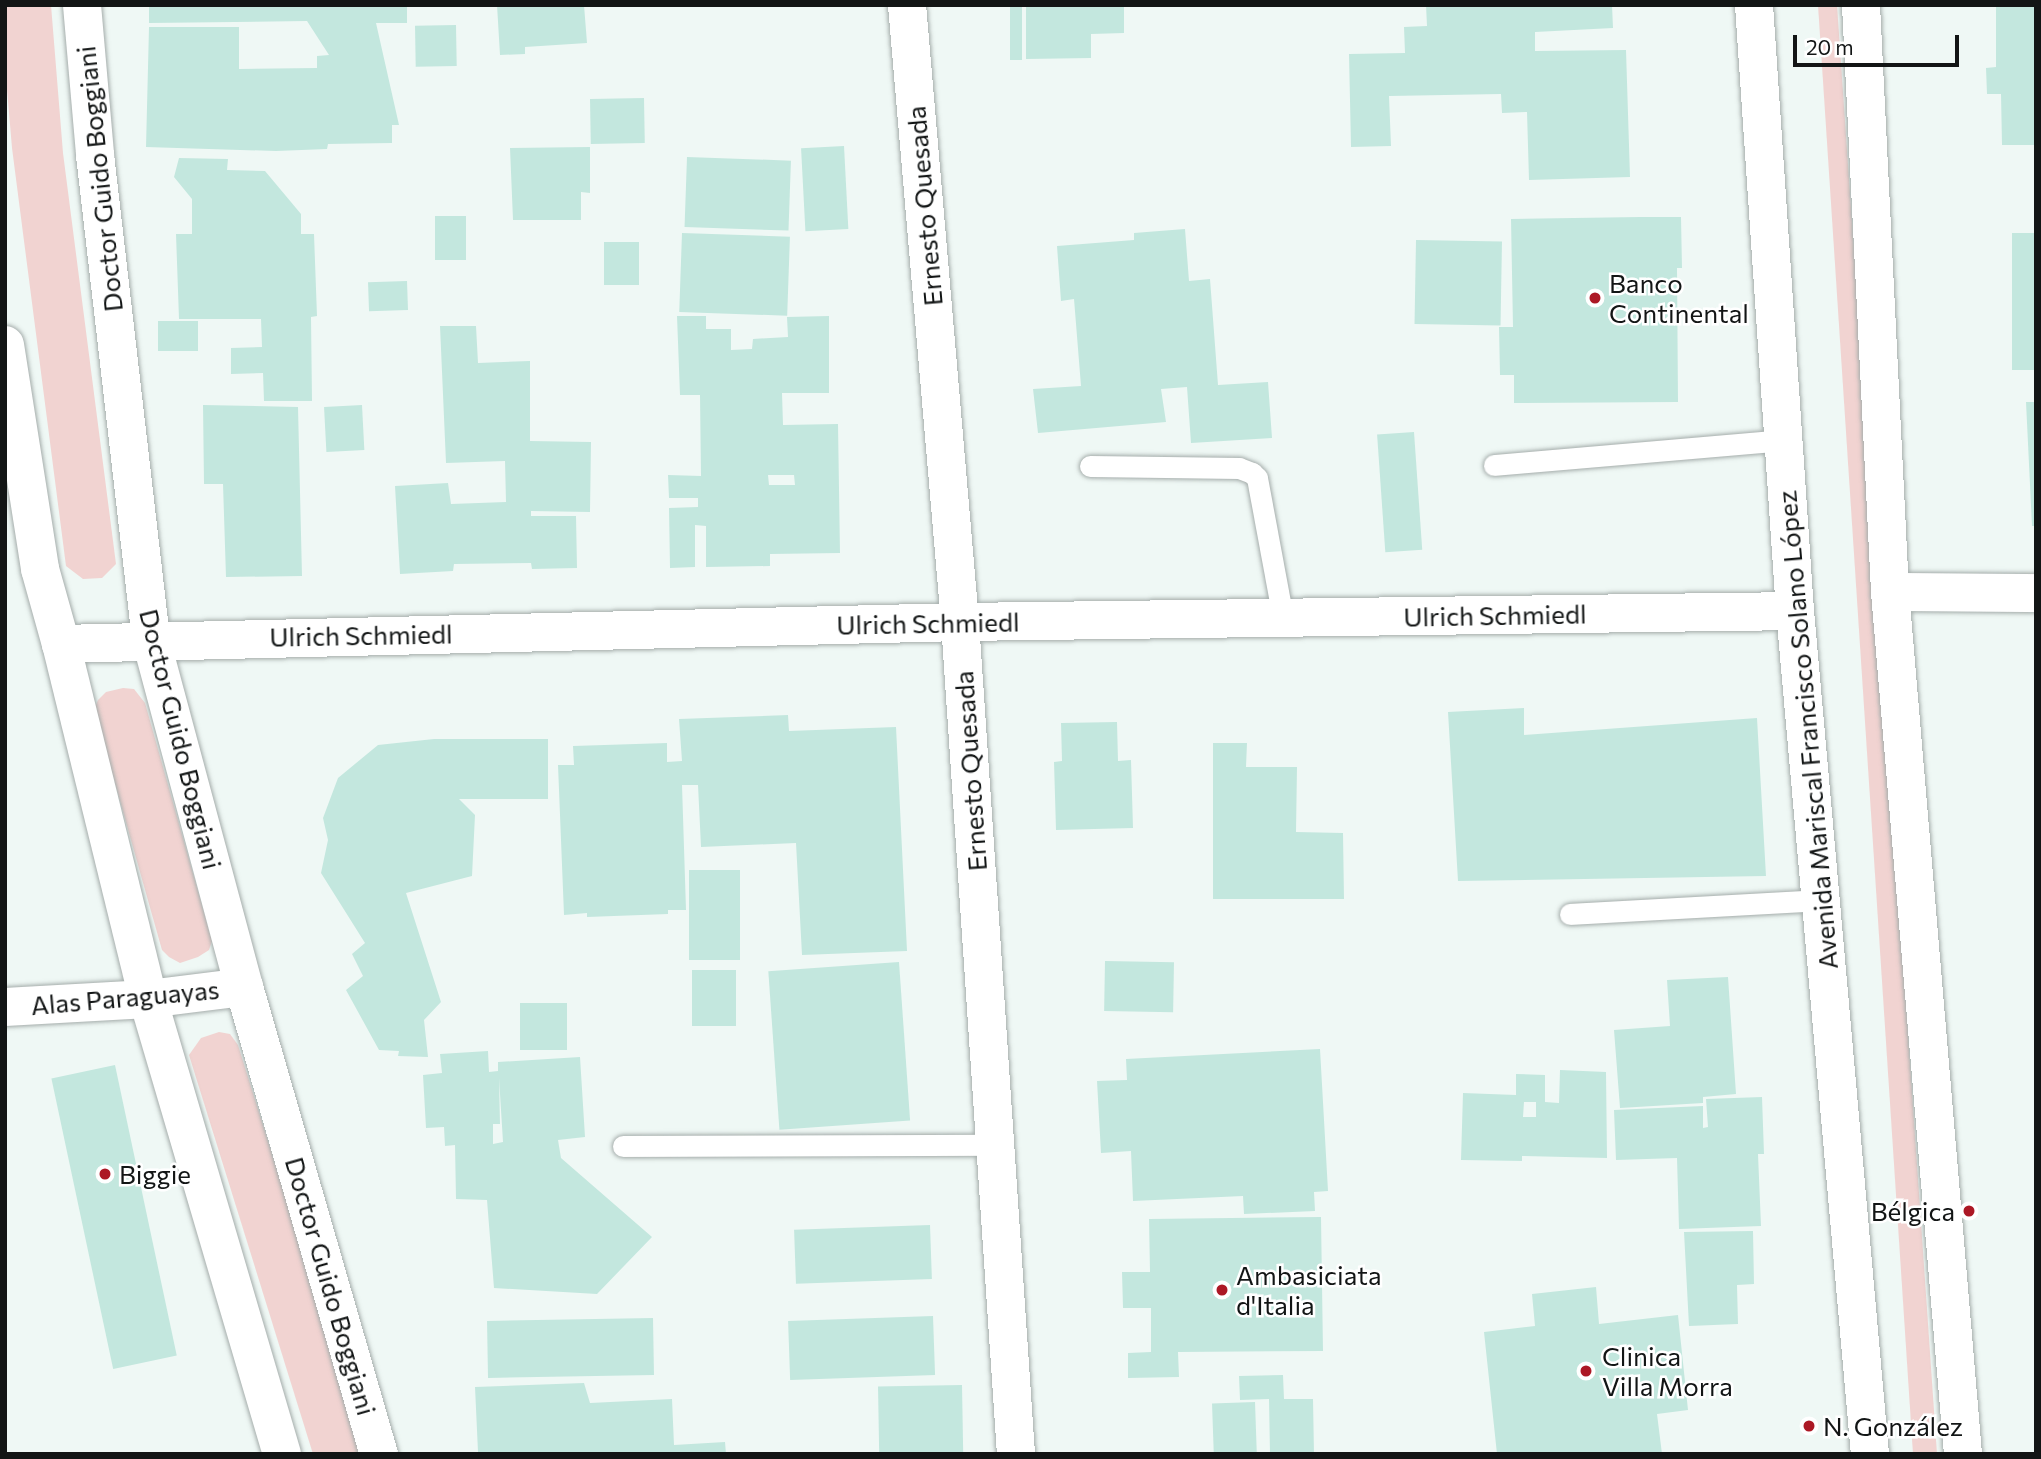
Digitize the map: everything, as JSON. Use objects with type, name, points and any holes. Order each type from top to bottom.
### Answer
[{"type":"main road","name":"Doctor Guido Boggiani","points":[[82,5],[94,155],[151,640],[244,987],[379,1454]]},
{"type":"main road","name":"Ernesto Quesada","points":[[906,5],[960,622],[1016,1454]]},
{"type":"main road","name":"Avenida Mariscal Francisco Solano López","points":[[1754,5],[1795,611],[1870,1454]]},
{"type":"main road","points":[[1861,5],[1890,592],[1963,1454]]},
{"type":"main road","points":[[5,345],[40,569],[148,999],[282,1454]]},
{"type":"main road","points":[[1890,592],[2036,593]]},
{"type":"main road","name":"Ulrich Schmiedl","points":[[61,644],[960,622],[1795,611]]},
{"type":"main road","name":"Alas Paraguayas","points":[[5,1007],[148,999],[244,987]]},
{"type":"lane","points":[[1494,465],[1783,440]]},
{"type":"lane","points":[[1090,466],[1238,468],[1252,473],[1257,478],[1283,618]]},
{"type":"lane","points":[[1570,914],[1821,900]]},
{"type":"lane","points":[[623,1146],[995,1145]]},
{"type":"shaded area","points":[[5,5],[51,5],[63,153],[116,564],[102,578],[83,579],[66,566],[12,148],[5,66]]},
{"type":"shaded area","points":[[1818,5],[1837,5],[1937,1454],[1913,1454]]},
{"type":"shaded area","points":[[123,688],[134,689],[145,703],[212,941],[209,950],[180,963],[162,950],[94,709],[106,692]]},
{"type":"shaded area","points":[[219,1032],[230,1034],[238,1045],[366,1454],[313,1454],[189,1055],[201,1038]]},
{"type":"building","points":[[149,5],[407,5],[407,23],[376,23],[399,125],[392,125],[392,143],[328,144],[327,149],[276,151],[146,147],[149,27],[239,27],[239,69],[317,68],[317,56],[329,55],[307,21],[149,23]]},
{"type":"building","points":[[497,5],[584,5],[587,43],[525,47],[525,54],[500,55]]},
{"type":"building","points":[[1010,5],[1022,5],[1022,60],[1010,60]]},
{"type":"building","points":[[1026,5],[1124,5],[1124,33],[1091,34],[1091,58],[1026,59]]},
{"type":"building","points":[[1426,5],[1612,5],[1613,28],[1535,32],[1535,51],[1626,50],[1630,177],[1529,180],[1527,112],[1502,113],[1501,94],[1389,96],[1391,146],[1351,147],[1349,54],[1405,53],[1404,27],[1427,26]]},
{"type":"building","points":[[1996,5],[2036,5],[2036,145],[2002,145],[2001,94],[1987,94],[1986,68],[1996,67]]},
{"type":"building","points":[[456,25],[457,66],[416,67],[415,26]]},
{"type":"building","points":[[644,98],[645,143],[591,144],[590,99]]},
{"type":"building","points":[[844,146],[848,229],[805,231],[801,148]]},
{"type":"building","points":[[590,147],[590,193],[581,192],[581,220],[513,220],[510,148]]},
{"type":"building","points":[[687,157],[791,161],[788,231],[685,227]]},
{"type":"building","points":[[179,158],[228,159],[227,170],[265,171],[301,214],[301,234],[314,234],[317,316],[311,317],[312,401],[264,401],[263,373],[231,374],[231,348],[262,347],[261,319],[179,319],[176,234],[192,234],[192,199],[174,177]]},
{"type":"building","points":[[435,216],[466,216],[466,260],[435,260]]},
{"type":"building","name":"Banco Continental","points":[[1681,217],[1682,268],[1677,268],[1678,402],[1514,403],[1514,375],[1500,375],[1499,327],[1513,327],[1511,219]]},
{"type":"building","points":[[1185,229],[1189,281],[1210,279],[1218,385],[1268,382],[1272,438],[1191,443],[1187,387],[1161,389],[1166,422],[1038,433],[1033,389],[1081,386],[1074,299],[1061,301],[1057,246],[1134,240],[1134,233]]},
{"type":"building","points":[[682,233],[790,237],[787,316],[679,312]]},
{"type":"building","points":[[2012,233],[2036,233],[2036,370],[2012,370]]},
{"type":"building","points":[[1416,240],[1502,242],[1501,325],[1415,324]]},
{"type":"building","points":[[604,242],[639,242],[639,285],[604,285]]},
{"type":"building","points":[[407,281],[408,310],[369,311],[368,282]]},
{"type":"building","points":[[677,316],[706,316],[706,329],[731,329],[731,350],[752,349],[753,339],[788,337],[787,317],[829,316],[829,393],[782,393],[783,425],[838,424],[840,553],[770,554],[770,566],[706,567],[706,526],[695,525],[695,567],[670,568],[669,508],[698,507],[698,498],[669,498],[668,475],[701,476],[700,395],[680,395]],"holes":[[[768,475],[794,475],[795,485],[769,485]]]},
{"type":"building","points":[[158,321],[198,321],[198,351],[158,351]]},
{"type":"building","points":[[440,326],[476,326],[478,363],[530,361],[530,441],[591,442],[590,512],[531,511],[531,516],[576,516],[577,568],[532,569],[531,563],[454,564],[453,571],[400,574],[395,486],[448,483],[451,504],[506,502],[505,461],[446,463]]},
{"type":"building","points":[[2026,402],[2036,402],[2036,526],[2032,526]]},
{"type":"building","points":[[203,405],[298,407],[302,576],[226,577],[223,484],[204,484]]},
{"type":"building","points":[[362,405],[364,450],[326,452],[324,407]]},
{"type":"building","points":[[1414,432],[1422,550],[1385,552],[1377,435]]},
{"type":"building","points":[[1524,708],[1524,735],[1757,718],[1766,876],[1458,881],[1448,712]]},
{"type":"building","points":[[788,715],[789,731],[896,727],[907,951],[802,955],[796,843],[701,847],[698,785],[682,785],[686,910],[668,910],[668,914],[587,917],[587,913],[564,915],[558,765],[574,765],[573,746],[667,743],[667,762],[682,761],[679,719]]},
{"type":"building","points":[[1117,722],[1118,761],[1131,760],[1133,828],[1056,830],[1054,762],[1062,761],[1061,723]]},
{"type":"building","points":[[434,739],[548,739],[548,799],[459,799],[475,815],[472,876],[406,893],[441,1002],[424,1020],[428,1057],[398,1056],[399,1051],[379,1050],[346,990],[363,976],[352,954],[365,943],[321,873],[328,840],[323,818],[338,778],[378,745]]},
{"type":"building","points":[[1213,743],[1247,743],[1246,767],[1297,767],[1296,832],[1343,833],[1344,899],[1213,899]]},
{"type":"building","points":[[689,870],[740,870],[740,960],[689,960]]},
{"type":"building","points":[[1105,961],[1174,962],[1173,1012],[1104,1011]]},
{"type":"building","points":[[899,962],[910,1121],[779,1130],[768,971]]},
{"type":"building","points":[[692,970],[736,970],[736,1026],[692,1026]]},
{"type":"building","points":[[1728,977],[1736,1094],[1703,1097],[1703,1103],[1620,1108],[1614,1030],[1670,1026],[1667,980]]},
{"type":"building","points":[[520,1003],[567,1003],[567,1050],[520,1050]]},
{"type":"building","points":[[1320,1049],[1328,1191],[1314,1192],[1315,1211],[1244,1214],[1243,1196],[1133,1201],[1131,1151],[1101,1153],[1097,1081],[1127,1080],[1126,1059]]},
{"type":"building","points":[[488,1051],[489,1072],[498,1071],[498,1062],[580,1057],[585,1137],[558,1140],[561,1158],[652,1237],[597,1294],[494,1288],[487,1200],[456,1199],[455,1145],[445,1146],[444,1127],[426,1128],[423,1075],[442,1073],[440,1054]],"holes":[[[499,1078],[503,1142],[493,1144],[493,1124],[500,1124]]]},
{"type":"building","name":"Biggie","points":[[115,1065],[177,1356],[113,1369],[51,1079]]},
{"type":"building","points":[[1560,1070],[1606,1072],[1607,1158],[1522,1156],[1522,1161],[1461,1160],[1463,1093],[1516,1095],[1516,1074],[1545,1075],[1545,1102],[1559,1103]],"holes":[[[1524,1102],[1536,1102],[1536,1117],[1523,1117]]]},
{"type":"building","points":[[1762,1097],[1764,1154],[1758,1154],[1761,1226],[1679,1229],[1677,1158],[1616,1160],[1614,1110],[1703,1106],[1703,1128],[1708,1127],[1706,1099]]},
{"type":"building","name":"Ambasiciata d'Italia","points":[[1321,1217],[1323,1351],[1178,1352],[1179,1377],[1128,1378],[1128,1353],[1151,1352],[1151,1308],[1123,1308],[1122,1272],[1150,1272],[1149,1219]]},
{"type":"building","points":[[930,1225],[932,1279],[796,1284],[794,1230]]},
{"type":"building","points":[[1753,1231],[1754,1284],[1737,1285],[1738,1324],[1689,1326],[1684,1232]]},
{"type":"building","name":"Clinica Villa Morra","points":[[1596,1287],[1599,1324],[1678,1315],[1688,1410],[1657,1414],[1662,1454],[1497,1454],[1484,1332],[1535,1326],[1532,1294]]},
{"type":"building","points":[[933,1316],[935,1375],[790,1380],[788,1321]]},
{"type":"building","points":[[653,1318],[654,1375],[488,1378],[487,1321]]},
{"type":"building","points":[[1283,1375],[1284,1399],[1313,1399],[1314,1454],[1270,1454],[1269,1399],[1240,1400],[1239,1376]]},
{"type":"building","points":[[584,1383],[590,1403],[672,1399],[674,1445],[725,1442],[726,1454],[478,1452],[475,1387]]},
{"type":"building","points":[[962,1385],[963,1454],[879,1454],[878,1386]]},
{"type":"building","points":[[1255,1402],[1257,1454],[1214,1454],[1212,1404]]},
{"type":"place","name":"Banco Continental","points":[[1595,298]]},
{"type":"place","name":"Biggie","points":[[105,1174]]},
{"type":"place","name":"Bélgica","points":[[1969,1211]]},
{"type":"place","name":"Ambasiciata d'Italia","points":[[1222,1290]]},
{"type":"place","name":"Clinica Villa Morra","points":[[1586,1371]]},
{"type":"place","name":"N. González","points":[[1809,1426]]}]
